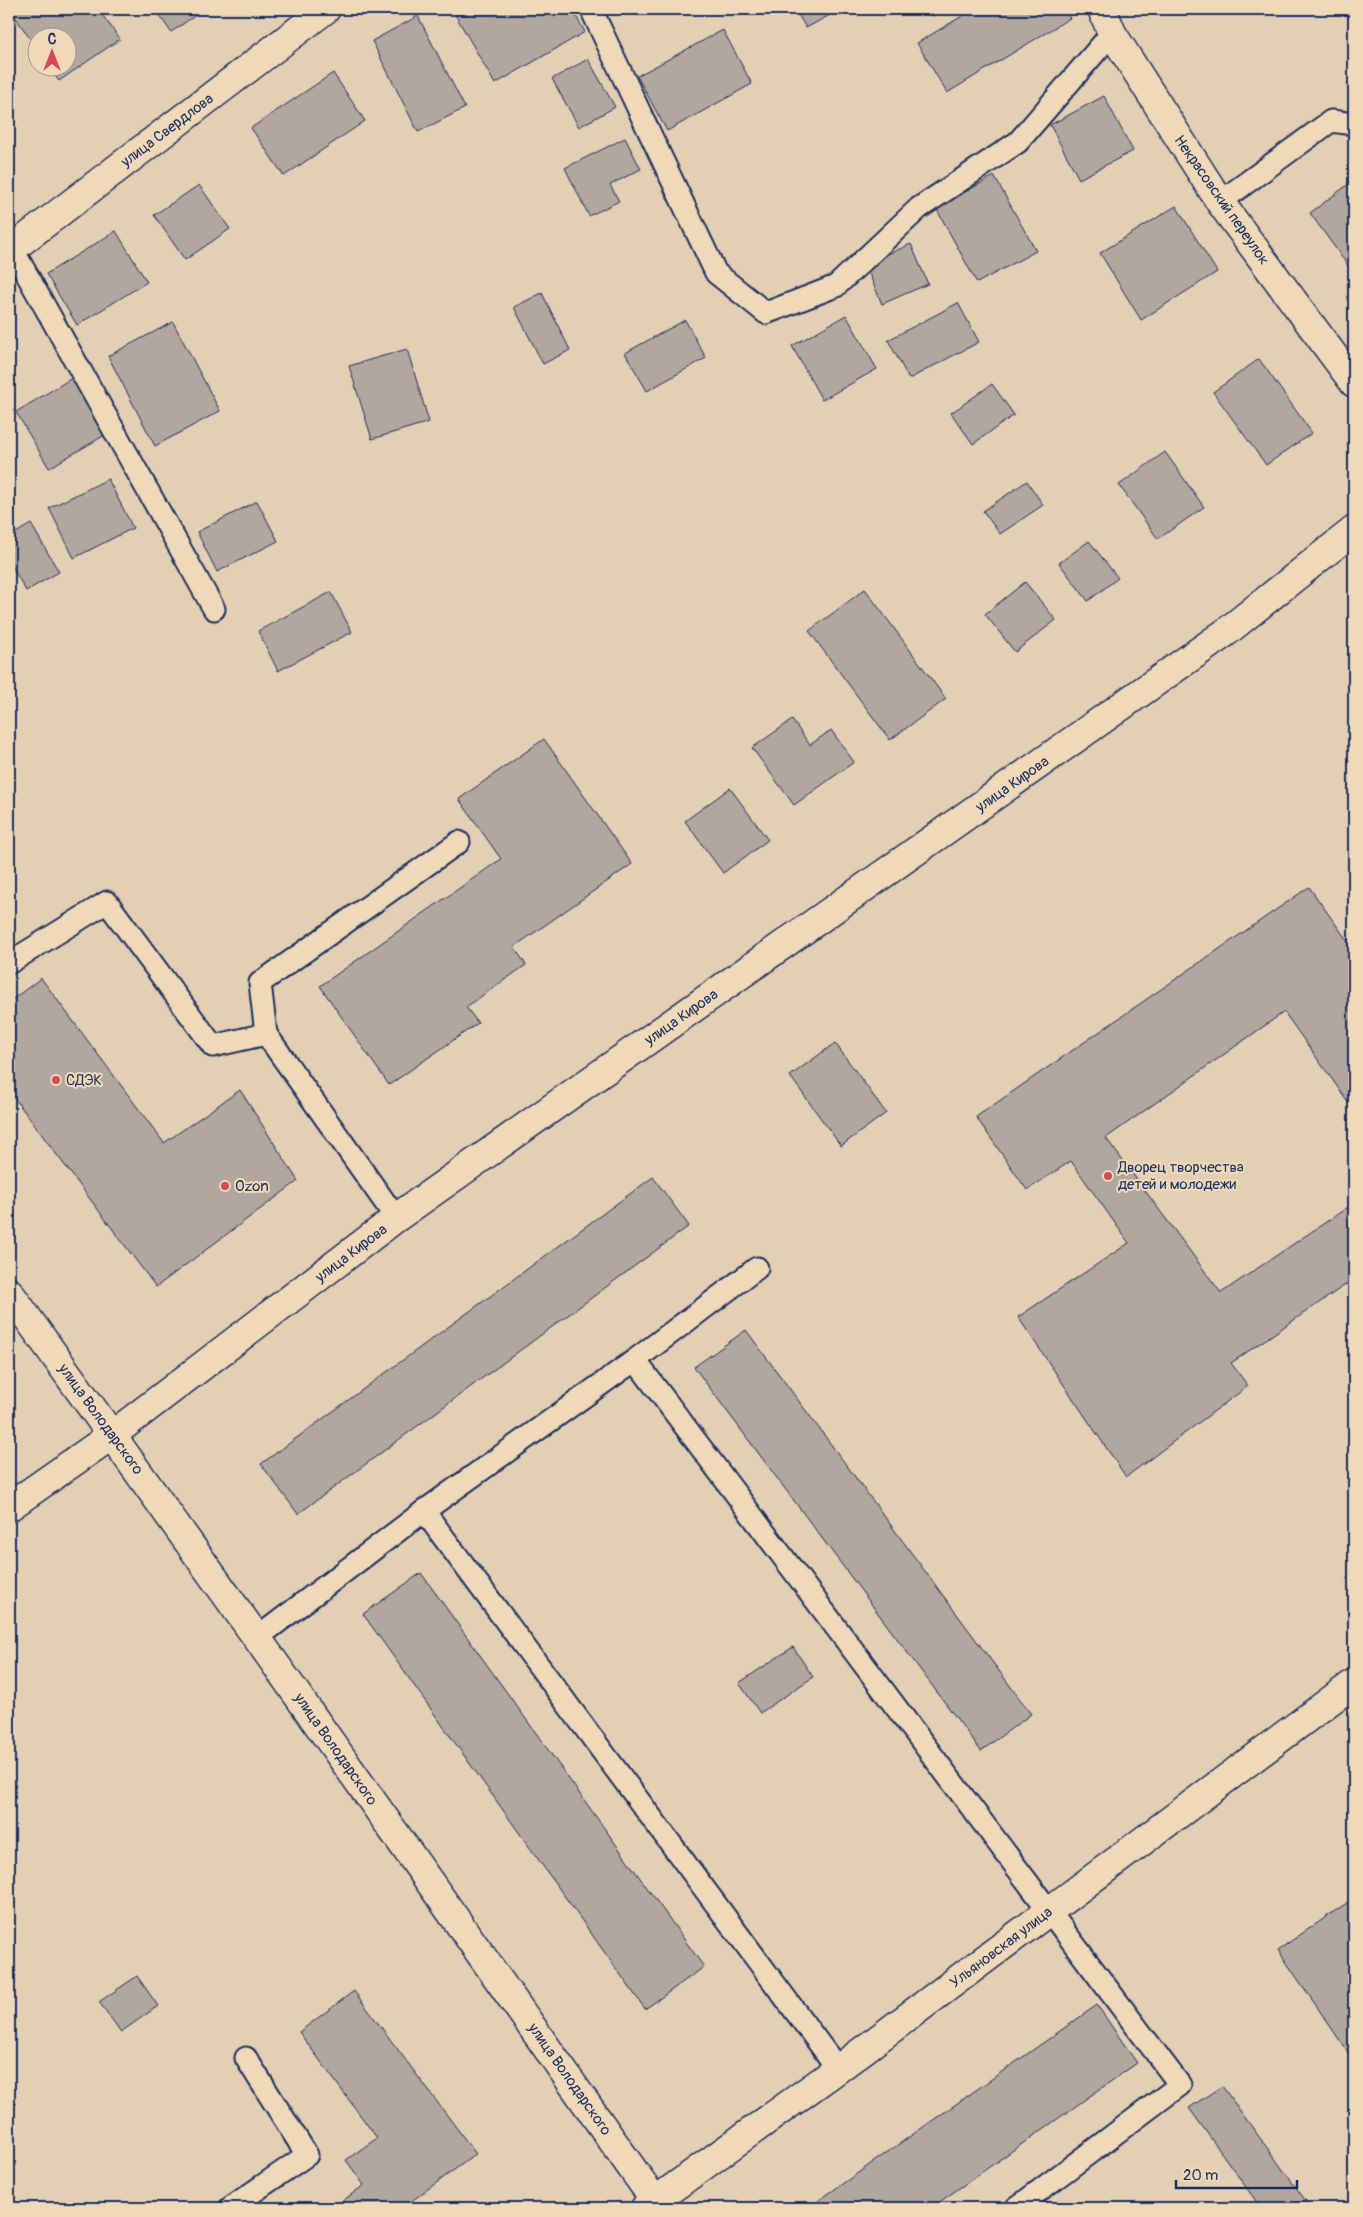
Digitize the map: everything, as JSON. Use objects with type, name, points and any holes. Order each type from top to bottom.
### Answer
[{"type":"street","name":"улица Свердлова","points":[[10,249],[326,9]]},
{"type":"street","name":"Некрасовский переулок","points":[[1107,21],[1220,202],[1354,383]]},
{"type":"street","name":"улица Кирова","points":[[9,1507],[112,1435],[396,1218],[1225,633],[1354,530]]},
{"type":"street","name":"улица Володарского","points":[[9,1292],[257,1638],[653,2206]]},
{"type":"street","name":"Ульяновская улица","points":[[653,2206],[838,2070],[1354,1683]]},
{"type":"lane","points":[[590,9],[716,273],[766,313],[836,286],[919,208],[1018,142],[1107,21]]},
{"type":"lane","points":[[1220,202],[1331,121],[1354,124]]},
{"type":"lane","points":[[10,249],[214,609]]},
{"type":"lane","points":[[396,1218],[266,1034],[260,983],[459,842]]},
{"type":"lane","points":[[9,963],[107,902],[213,1046],[266,1034]]},
{"type":"lane","points":[[257,1638],[424,1511],[635,1360],[757,1268]]},
{"type":"lane","points":[[635,1360],[1180,2085],[1016,2208]]},
{"type":"lane","points":[[424,1511],[838,2070]]},
{"type":"lane","points":[[230,2208],[307,2155],[246,2058]]},
{"type":"building","points":[[20,9],[98,9],[120,39],[78,68],[78,28],[28,28],[28,36],[13,14]]},
{"type":"building","points":[[155,9],[205,9],[171,32]]},
{"type":"building","points":[[452,9],[572,9],[585,32],[495,84]]},
{"type":"building","points":[[795,9],[841,9],[806,28]]},
{"type":"building","points":[[928,9],[943,9],[932,16]]},
{"type":"building","points":[[974,9],[1064,9],[1070,18],[947,93],[917,43]]},
{"type":"building","points":[[418,16],[465,108],[418,132],[372,41]]},
{"type":"building","points":[[723,30],[752,84],[667,131],[637,76]]},
{"type":"building","points":[[588,59],[615,107],[579,127],[552,79]]},
{"type":"building","points":[[333,73],[365,121],[284,176],[251,128]]},
{"type":"building","points":[[1104,96],[1133,151],[1079,179],[1050,125]]},
{"type":"building","points":[[625,138],[641,169],[610,185],[619,201],[589,216],[565,168]]},
{"type":"building","points":[[994,176],[1036,251],[977,283],[936,208]]},
{"type":"building","points":[[1354,180],[1354,274],[1310,213]]},
{"type":"building","points":[[199,185],[230,229],[185,260],[154,215]]},
{"type":"building","points":[[1176,206],[1217,272],[1141,320],[1100,253]]},
{"type":"building","points":[[116,231],[147,282],[77,325],[46,274]]},
{"type":"building","points":[[911,244],[928,284],[882,304],[865,264]]},
{"type":"building","points":[[542,293],[570,350],[543,364],[514,307]]},
{"type":"building","points":[[958,303],[979,342],[909,379],[888,340]]},
{"type":"building","points":[[846,315],[877,369],[822,400],[792,346]]},
{"type":"building","points":[[685,320],[706,358],[647,391],[625,353]]},
{"type":"building","points":[[173,322],[220,411],[155,446],[108,356]]},
{"type":"building","points":[[407,349],[429,422],[372,439],[349,366]]},
{"type":"building","points":[[1259,359],[1312,433],[1266,465],[1213,392]]},
{"type":"building","points":[[72,378],[105,435],[49,468],[16,412]]},
{"type":"building","points":[[992,384],[1014,415],[973,444],[951,413]]},
{"type":"building","points":[[1165,452],[1204,507],[1158,539],[1119,485]]},
{"type":"building","points":[[108,479],[133,528],[74,558],[49,508]]},
{"type":"building","points":[[1027,481],[1043,505],[1000,534],[983,511]]},
{"type":"building","points":[[257,501],[278,541],[217,572],[197,532]]},
{"type":"building","points":[[31,524],[59,572],[26,591],[9,561],[9,537]]},
{"type":"building","points":[[1089,541],[1118,578],[1088,601],[1059,563]]},
{"type":"building","points":[[1025,582],[1056,620],[1015,652],[985,614]]},
{"type":"building","points":[[865,589],[946,699],[890,740],[809,631]]},
{"type":"building","points":[[331,592],[352,632],[278,671],[258,631]]},
{"type":"building","points":[[792,720],[810,745],[831,730],[854,762],[794,805],[752,748]]},
{"type":"building","points":[[544,739],[632,864],[514,947],[526,965],[466,1007],[478,1023],[389,1085],[320,986],[501,859],[459,799]]},
{"type":"building","points":[[730,788],[768,840],[723,873],[685,821]]},
{"type":"building","name":"Дворец творчества детей и молодежи","points":[[1309,887],[1354,950],[1354,1110],[1284,1012],[1106,1138],[1221,1293],[1354,1203],[1354,1279],[1231,1363],[1248,1386],[1126,1477],[1018,1317],[1129,1243],[1071,1161],[1027,1190],[976,1117]]},
{"type":"building","points":[[41,978],[164,1143],[240,1090],[298,1181],[156,1287],[9,1091],[9,1002]]},
{"type":"building","points":[[835,1043],[886,1113],[841,1146],[790,1076]]},
{"type":"building","points":[[653,1177],[689,1226],[298,1514],[261,1464]]},
{"type":"building","points":[[746,1330],[1031,1714],[981,1751],[694,1367]]},
{"type":"building","points":[[421,1573],[704,1967],[645,2009],[363,1614]]},
{"type":"building","points":[[793,1647],[813,1677],[760,1713],[739,1683]]},
{"type":"building","points":[[1354,1898],[1354,2061],[1278,1950]]},
{"type":"building","points":[[137,1976],[158,2006],[121,2032],[99,2002]]},
{"type":"building","points":[[354,1991],[476,2154],[402,2208],[333,2208],[364,2185],[346,2160],[377,2138],[299,2032]]},
{"type":"building","points":[[1097,2005],[1137,2063],[931,2208],[808,2208]]},
{"type":"building","points":[[1222,2086],[1311,2208],[1261,2208],[1189,2108]]},
{"type":"place","name":"СДЭК","points":[[56,1080]]},
{"type":"place","name":"Дворец творчества детей и молодежи","points":[[1108,1176]]},
{"type":"place","name":"Ozon","points":[[225,1186]]}]
